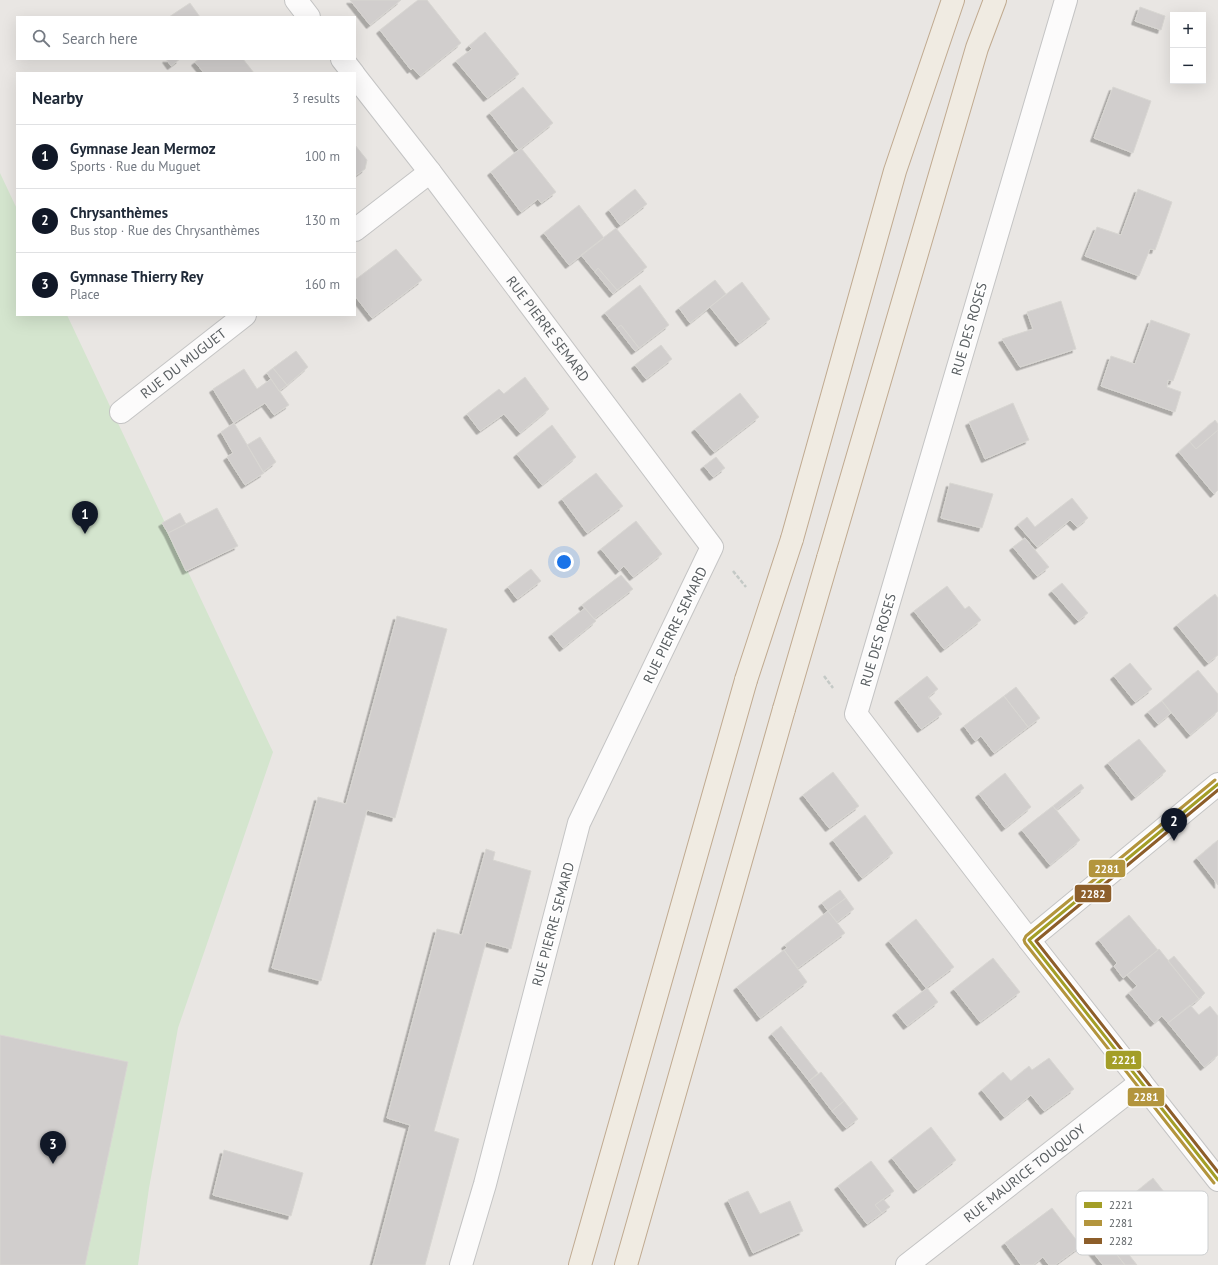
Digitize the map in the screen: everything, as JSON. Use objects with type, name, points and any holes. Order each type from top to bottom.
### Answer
[{"type":"highway","points":[[580,1265],[746,680],[792,539],[895,171],[953,0]]},
{"type":"highway","points":[[626,1265],[828,558],[977,48],[994,0]]},
{"type":"street","points":[[296,0],[308,16]]},
{"type":"street","name":"RUE DES ROSES","points":[[1066,0],[856,714],[1029,940],[1218,1180]]},
{"type":"street","points":[[343,60],[352,72]]},
{"type":"street","name":"RUE PIERRE SEMARD","points":[[356,77],[430,172],[712,547],[579,822],[485,1184],[461,1265]]},
{"type":"street","points":[[356,229],[430,172]]},
{"type":"street","name":"RUE DU MUGUET","points":[[121,412],[244,316]]},
{"type":"street","points":[[1029,940],[1218,784]]},
{"type":"street","name":"RUE MAURICE TOUQUOY","points":[[907,1265],[1141,1082]]},
{"type":"green space","points":[[0,173],[16,207],[16,316],[67,316],[273,752],[178,1028],[149,1188],[138,1265],[0,1265]]},
{"type":"building","points":[[350,0],[401,0],[370,25]]},
{"type":"building","points":[[418,0],[427,0],[461,43],[420,76],[413,68],[411,70],[380,30]]},
{"type":"building","points":[[190,3],[199,16],[170,16]]},
{"type":"building","points":[[1140,7],[1165,16],[1161,30],[1135,21]]},
{"type":"building","points":[[485,32],[519,74],[487,98],[456,61],[472,49],[469,46]]},
{"type":"building","points":[[167,60],[179,60],[171,66]]},
{"type":"building","points":[[198,60],[244,60],[253,72],[203,72],[195,62]]},
{"type":"building","points":[[523,87],[553,123],[519,150],[490,113]]},
{"type":"building","points":[[1113,87],[1151,101],[1133,153],[1094,138]]},
{"type":"building","points":[[356,146],[367,160],[365,169],[356,175]]},
{"type":"building","points":[[521,148],[556,192],[541,203],[538,199],[521,212],[491,172]]},
{"type":"building","points":[[635,189],[647,204],[620,225],[609,210]]},
{"type":"building","points":[[1138,189],[1172,202],[1155,250],[1150,249],[1139,276],[1085,256],[1097,227],[1121,235]]},
{"type":"building","points":[[579,205],[604,238],[569,265],[544,233]]},
{"type":"building","points":[[616,228],[647,267],[617,290],[598,268],[595,272],[581,255]]},
{"type":"building","points":[[396,249],[422,280],[372,318],[356,297],[356,279]]},
{"type":"building","points":[[598,268],[617,290],[613,294],[595,272]]},
{"type":"building","points":[[715,280],[726,294],[690,323],[679,308]]},
{"type":"building","points":[[742,282],[770,319],[739,343],[710,307]]},
{"type":"building","points":[[640,285],[669,325],[639,348],[621,325],[617,328],[605,313]]},
{"type":"building","points":[[1061,301],[1076,349],[1020,367],[1002,339],[1033,329],[1027,312]]},
{"type":"building","points":[[1151,320],[1190,334],[1173,381],[1168,380],[1167,387],[1181,392],[1175,412],[1101,386],[1111,356],[1135,364]]},
{"type":"building","points":[[621,325],[639,348],[635,351],[617,328]]},
{"type":"building","points":[[661,345],[672,359],[646,379],[635,365]]},
{"type":"building","points":[[296,351],[308,367],[287,385],[273,368]]},
{"type":"building","points":[[273,368],[287,385],[279,391],[267,373]]},
{"type":"building","points":[[244,369],[257,389],[271,379],[289,405],[274,415],[265,403],[234,423],[213,389]]},
{"type":"building","points":[[525,377],[549,409],[520,433],[504,414],[480,431],[467,414],[499,389],[504,394]]},
{"type":"building","points":[[740,393],[759,417],[714,452],[695,429]]},
{"type":"building","points":[[1013,403],[1029,440],[985,459],[969,422]]},
{"type":"building","points":[[1215,420],[1218,424],[1218,430],[1196,449],[1190,442]]},
{"type":"building","points":[[234,423],[264,473],[245,485],[227,457],[233,453],[221,432]]},
{"type":"building","points":[[552,425],[576,457],[542,485],[517,454]]},
{"type":"building","points":[[1218,430],[1218,490],[1214,494],[1179,452],[1190,442],[1196,449]]},
{"type":"building","points":[[260,437],[276,462],[263,472],[247,445]]},
{"type":"building","points":[[716,457],[725,468],[713,477],[704,466]]},
{"type":"building","points":[[596,473],[623,506],[587,533],[562,499]]},
{"type":"building","points":[[950,483],[993,494],[982,528],[941,518]]},
{"type":"building","points":[[1072,498],[1088,518],[1077,527],[1070,520],[1037,547],[1018,525],[1027,517],[1035,527]]},
{"type":"building","points":[[217,508],[238,546],[186,571],[168,533]]},
{"type":"building","points":[[180,513],[186,524],[168,533],[162,523]]},
{"type":"building","points":[[636,521],[662,554],[633,577],[624,566],[619,571],[601,549]]},
{"type":"building","points":[[1025,538],[1049,567],[1037,576],[1013,547]]},
{"type":"building","points":[[531,569],[541,581],[517,599],[508,587]]},
{"type":"building","points":[[621,575],[633,589],[594,619],[582,605]]},
{"type":"building","points":[[1062,583],[1088,613],[1078,621],[1052,591]]},
{"type":"building","points":[[947,586],[965,609],[969,606],[981,620],[944,649],[914,611]]},
{"type":"building","points":[[1215,594],[1218,598],[1218,655],[1208,663],[1177,625]]},
{"type":"building","points":[[585,608],[596,621],[563,648],[552,634]]},
{"type":"building","points":[[397,616],[447,629],[395,818],[367,810],[321,981],[272,968],[318,797],[346,804]]},
{"type":"building","points":[[1130,663],[1152,689],[1135,702],[1114,676]]},
{"type":"building","points":[[1198,670],[1218,694],[1218,711],[1190,735],[1162,701]]},
{"type":"building","points":[[927,676],[938,689],[928,697],[942,714],[921,729],[898,699]]},
{"type":"building","points":[[1016,687],[1040,718],[1028,727],[1004,696]]},
{"type":"building","points":[[1004,696],[1028,727],[994,753],[981,736],[975,741],[964,726]]},
{"type":"building","points":[[1162,701],[1171,713],[1158,724],[1148,712]]},
{"type":"building","points":[[1139,739],[1166,771],[1135,797],[1108,763]]},
{"type":"building","points":[[833,772],[859,806],[829,828],[803,795]]},
{"type":"building","points":[[1005,773],[1031,807],[1005,828],[979,794]]},
{"type":"building","points":[[1081,784],[1084,788],[1056,810],[1053,806]]},
{"type":"building","points":[[1053,806],[1080,840],[1050,865],[1022,830]]},
{"type":"building","points":[[865,815],[893,853],[862,878],[833,840]]},
{"type":"building","points":[[1218,840],[1218,885],[1197,858]]},
{"type":"building","points":[[486,849],[495,852],[493,860],[531,871],[511,949],[486,942],[434,1131],[459,1139],[425,1265],[373,1265],[410,1125],[387,1118],[437,929],[462,935]]},
{"type":"building","points":[[840,890],[846,898],[828,911],[822,903]]},
{"type":"building","points":[[846,898],[854,909],[837,922],[828,911]]},
{"type":"building","points":[[828,911],[845,933],[798,968],[784,950],[787,948],[785,945]]},
{"type":"building","points":[[1129,915],[1158,950],[1123,978],[1114,966],[1117,963],[1099,940]]},
{"type":"building","points":[[916,919],[954,967],[926,988],[889,941]]},
{"type":"building","points":[[1159,949],[1199,999],[1168,1023],[1162,1016],[1154,1023],[1129,993],[1137,986],[1127,975]]},
{"type":"building","points":[[784,950],[807,982],[760,1018],[737,987]]},
{"type":"building","points":[[1174,956],[1205,993],[1199,999],[1168,961]]},
{"type":"building","points":[[993,958],[1020,992],[980,1022],[954,989]]},
{"type":"building","points":[[927,988],[938,1002],[907,1026],[896,1012]]},
{"type":"building","points":[[1190,1005],[1199,1015],[1210,1006],[1218,1016],[1218,1055],[1204,1067],[1168,1023]]},
{"type":"building","points":[[781,1026],[818,1073],[809,1081],[772,1034]]},
{"type":"building","points":[[0,1035],[128,1062],[85,1265],[0,1265]]},
{"type":"building","points":[[1049,1058],[1074,1089],[1044,1111],[1031,1095],[1004,1117],[982,1090],[1003,1072],[1011,1081],[1029,1066],[1032,1070]]},
{"type":"building","points":[[821,1072],[844,1101],[832,1111],[809,1081]]},
{"type":"building","points":[[844,1101],[858,1119],[846,1128],[832,1111]]},
{"type":"building","points":[[931,1127],[956,1160],[917,1190],[892,1158]]},
{"type":"building","points":[[224,1150],[303,1173],[291,1216],[213,1195]]},
{"type":"building","points":[[871,1161],[894,1191],[875,1205],[882,1213],[867,1224],[838,1186]]},
{"type":"building","points":[[1153,1178],[1163,1191],[1137,1191]]},
{"type":"building","points":[[748,1191],[760,1214],[790,1201],[803,1231],[753,1253],[728,1200]]},
{"type":"building","points":[[883,1199],[890,1207],[882,1213],[875,1205]]},
{"type":"building","points":[[1052,1208],[1076,1239],[1076,1250],[1055,1265],[1049,1265],[1043,1257],[1033,1265],[1021,1265],[1005,1243]]},
{"type":"building","points":[[1095,1255],[1117,1255],[1125,1265],[1103,1265]]},
{"type":"building","points":[[1117,1255],[1129,1255],[1137,1265],[1125,1265]]},
{"type":"transit line","name":"2281","points":[[1214,1183],[1024,940],[1026,936],[1215,780]]},
{"type":"transit line","name":"2221","points":[[1029,940],[1218,784]]},
{"type":"transit line","name":"2282","points":[[1218,790],[1036,941],[1218,1172]]},
{"type":"transit line","name":"2221","points":[[1029,940],[1218,1180]]},
{"type":"place","name":"Gymnase Jean Mermoz","points":[[85,534]]},
{"type":"place","name":"Chrysanthèmes","points":[[1174,841]]},
{"type":"place","name":"Gymnase Thierry Rey","points":[[53,1164]]}]
